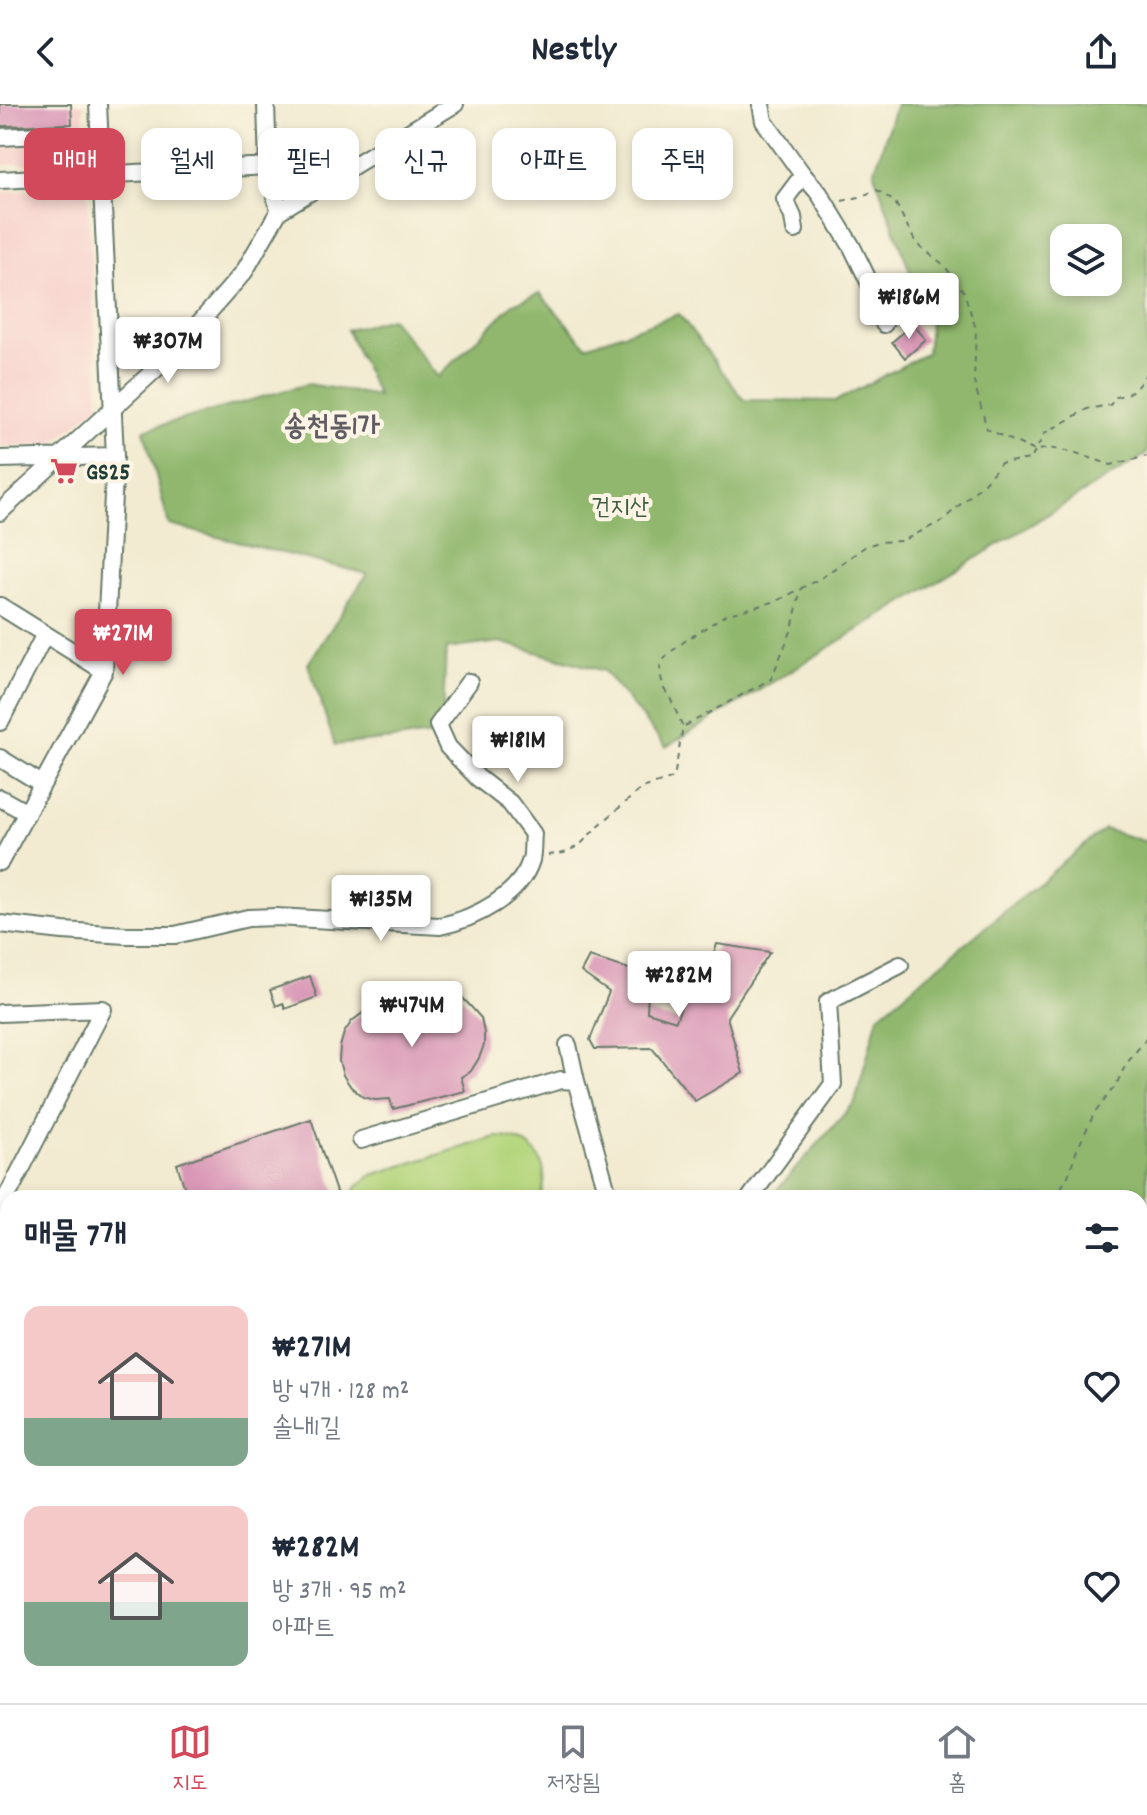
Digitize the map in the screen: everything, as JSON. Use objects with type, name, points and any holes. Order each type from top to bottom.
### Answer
[{"type":"street","points":[[98,104],[99,128]]},
{"type":"street","points":[[266,104],[267,128]]},
{"type":"street","points":[[0,512],[172,354],[244,272],[279,211],[455,104]]},
{"type":"street","points":[[761,104],[764,121],[819,193],[852,247],[875,294],[884,324]]},
{"type":"street","points":[[0,137],[24,136]]},
{"type":"street","points":[[125,173],[258,166]]},
{"type":"street","points":[[795,230],[785,199],[803,175]]},
{"type":"street","points":[[0,180],[24,179]]},
{"type":"street","points":[[0,862],[104,671],[115,456],[103,200]]},
{"type":"street","points":[[276,200],[279,211]]},
{"type":"street","points":[[0,459],[115,456]]},
{"type":"street","points":[[0,606],[104,671]]},
{"type":"street","points":[[0,722],[45,634]]},
{"type":"street","points":[[0,924],[126,935],[175,935],[262,917],[440,926],[463,922],[491,907],[519,882],[531,859],[533,834],[510,803],[478,778],[448,747],[438,725],[469,682]]},
{"type":"street","points":[[0,758],[42,784]]},
{"type":"street","points":[[0,798],[27,813]]},
{"type":"street","points":[[756,1190],[833,1084],[828,1002],[900,965]]},
{"type":"street","points":[[0,1013],[103,1009],[10,1190]]},
{"type":"street","points":[[568,1045],[607,1190]]},
{"type":"street","points":[[361,1140],[561,1080],[576,1081]]},
{"type":"path","points":[[819,193],[842,201],[877,190],[895,202],[916,243],[944,265],[964,292],[976,329],[974,382],[987,429],[1035,451],[1048,448],[1073,452],[1111,465],[1147,456]]},
{"type":"path","points":[[527,868],[551,854],[564,853],[580,845],[642,788],[671,779],[683,727],[661,677],[660,665],[668,654],[725,615],[777,601],[821,578],[866,546],[902,541],[942,521],[978,489],[1001,463],[1031,459],[1045,433],[1087,409],[1110,405],[1116,397],[1129,394],[1147,372]]},
{"type":"path","points":[[683,727],[771,679],[792,629],[802,588]]},
{"type":"path","points":[[1060,1190],[1094,1114],[1147,1037]]},
{"type":"shaded area","points":[[0,104],[83,104],[84,128],[24,128],[24,163],[0,165]]},
{"type":"shaded area","points":[[24,191],[24,200],[88,200],[99,405],[51,445],[0,447],[0,192]]},
{"type":"green space","name":"건지산","points":[[896,104],[1147,104],[1147,454],[666,747],[604,671],[500,642],[446,649],[442,734],[335,745],[308,664],[367,574],[169,525],[144,430],[308,384],[378,396],[347,330],[391,318],[438,377],[513,304],[540,293],[586,346],[679,314],[744,400],[836,401],[927,353],[930,326],[874,173]]},
{"type":"green space","points":[[1104,829],[1147,842],[1147,1190],[777,1190],[855,1102],[878,1016]]},
{"type":"green space","points":[[496,1137],[520,1141],[536,1154],[544,1173],[544,1185],[543,1190],[355,1190],[372,1175]]},
{"type":"building","points":[[0,104],[71,104],[72,124],[0,126]]},
{"type":"building","points":[[913,324],[926,340],[905,358],[892,342]]},
{"type":"building","points":[[717,944],[770,952],[727,1017],[743,1073],[695,1101],[652,1048],[595,1049],[590,1040],[609,992],[581,972],[589,957],[649,975],[647,1012],[676,1021],[689,985],[702,991]]},
{"type":"building","points":[[310,976],[317,997],[285,1009],[283,1003],[276,1006],[270,990]]},
{"type":"building","points":[[447,992],[462,997],[473,1009],[481,1018],[484,1033],[479,1058],[471,1071],[461,1077],[465,1091],[393,1109],[390,1099],[363,1097],[351,1087],[339,1061],[344,1033],[352,1021],[368,1009]]},
{"type":"building","points":[[311,1119],[335,1190],[185,1190],[177,1164]]},
{"type":"place","name":"GS25","points":[[64,471]]},
{"type":"district","name":"송천동1가","points":[[332,424]]}]
